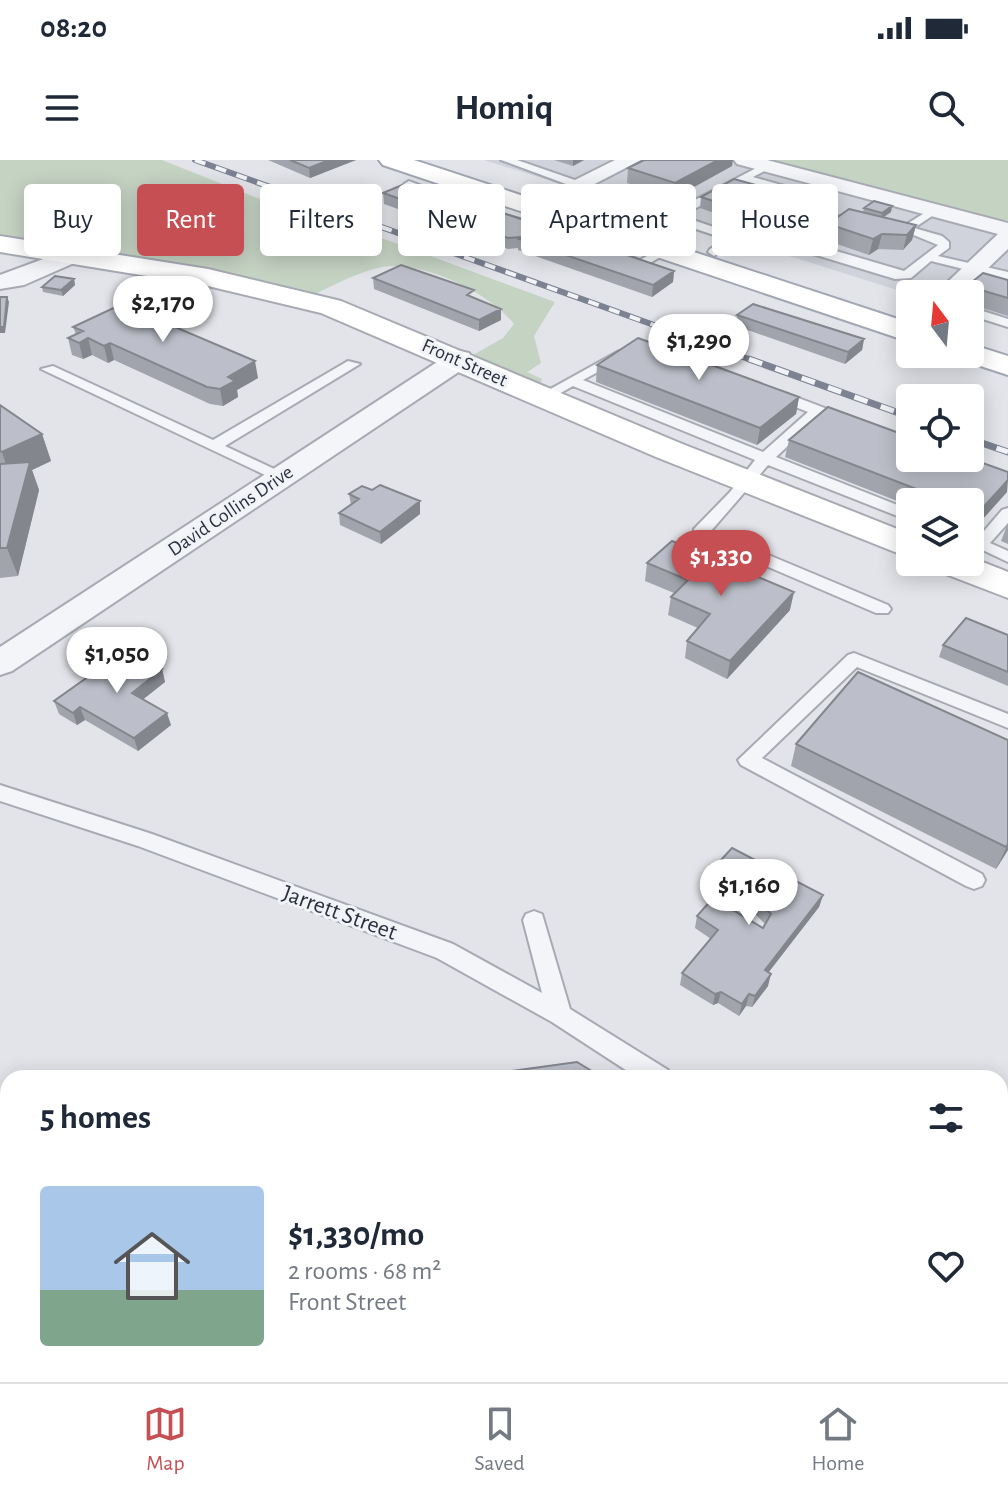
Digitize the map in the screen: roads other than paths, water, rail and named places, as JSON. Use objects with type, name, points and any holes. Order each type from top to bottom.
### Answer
[{"type":"main road","points":[[391,160],[521,208]]},
{"type":"main road","points":[[436,160],[521,204]]},
{"type":"main road","name":"Front Street","points":[[0,244],[24,248]]},
{"type":"main road","name":"Front Street","points":[[79,256],[288,294],[386,327],[460,359],[557,389],[756,470],[896,540]]},
{"type":"main road","points":[[681,256],[896,322]]},
{"type":"main road","points":[[750,256],[896,321]]},
{"type":"main road","points":[[984,320],[1007,327]]},
{"type":"main road","points":[[984,358],[1008,366]]},
{"type":"main road","points":[[983,576],[1008,586]]},
{"type":"street","points":[[581,184],[631,160]]},
{"type":"street","points":[[744,169],[766,166],[1008,230]]},
{"type":"street","points":[[979,279],[1008,237]]},
{"type":"street","points":[[0,282],[16,280],[71,256]]},
{"type":"street","name":"David Collins Drive","points":[[0,663],[460,359]]},
{"type":"lane","points":[[506,160],[576,184]]},
{"type":"lane","points":[[696,201],[744,169],[775,184]]},
{"type":"lane","points":[[892,226],[934,210]]},
{"type":"lane","points":[[856,216],[892,226],[938,239],[945,245],[907,275],[895,275],[807,248],[802,242],[836,218],[856,216]]},
{"type":"lane","points":[[929,257],[979,279],[1004,275]]},
{"type":"lane","points":[[979,279],[1004,275]]},
{"type":"lane","points":[[557,389],[640,345]]},
{"type":"lane","points":[[213,446],[353,364]]},
{"type":"lane","points":[[48,369],[280,477]]},
{"type":"lane","points":[[762,389],[857,425]]},
{"type":"lane","points":[[818,410],[756,470],[700,532],[882,609]]},
{"type":"lane","points":[[756,470],[896,512]]},
{"type":"lane","points":[[984,534],[1008,513]]},
{"type":"lane","points":[[984,546],[1008,557]]},
{"type":"lane","points":[[974,880],[748,760],[854,659],[1008,721]]},
{"type":"lane","name":"Jarrett Street","points":[[0,793],[394,930],[445,951],[560,1015],[646,1070]]},
{"type":"lane","points":[[534,920],[560,1015]]},
{"type":"railway","points":[[195,160],[754,361]]},
{"type":"railway","points":[[749,359],[896,412]]},
{"type":"railway","points":[[984,444],[1008,452]]}]
